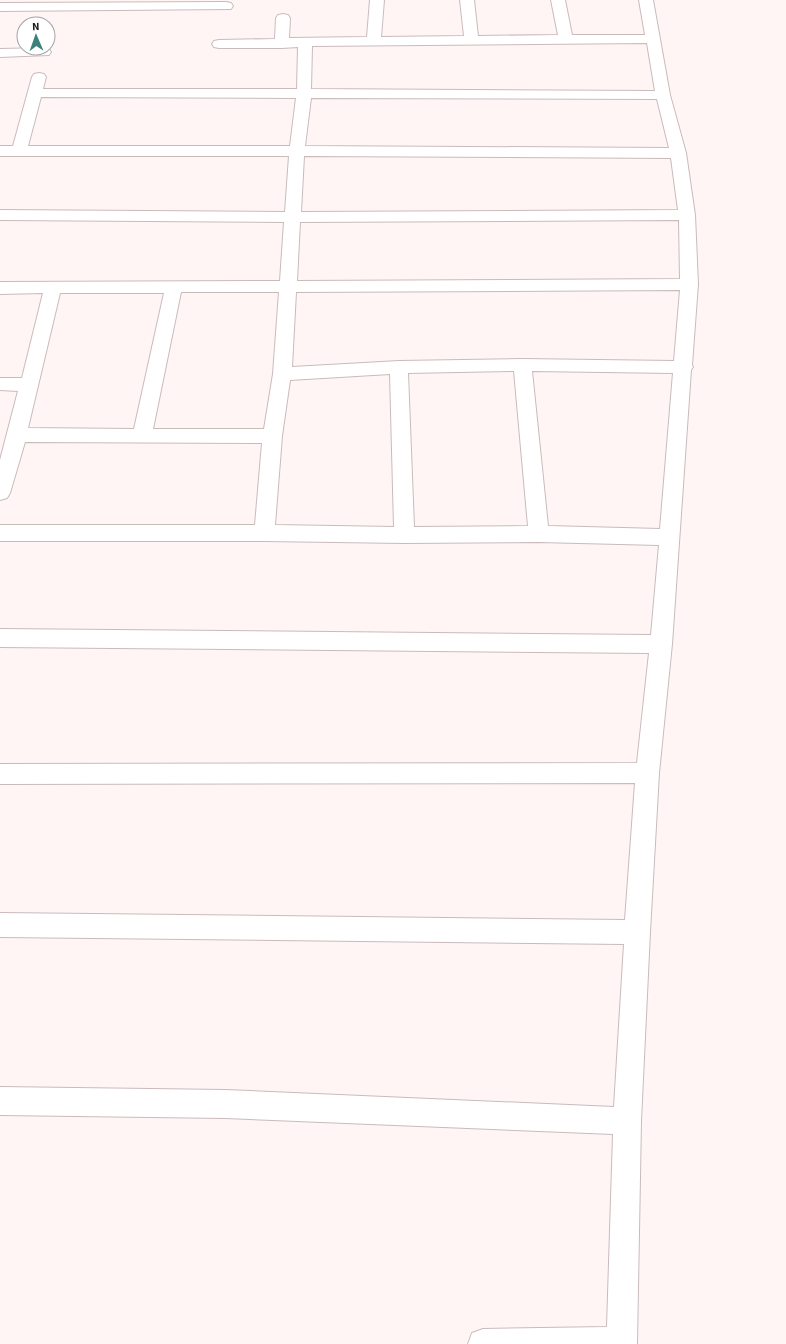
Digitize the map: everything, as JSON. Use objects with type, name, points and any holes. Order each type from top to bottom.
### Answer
[{"type":"street","points":[[374,40],[377,0]]},
{"type":"street","points":[[468,0],[471,40]]},
{"type":"street","points":[[558,0],[566,40]]},
{"type":"street","points":[[483,1344],[622,1343],[627,1121],[647,773],[661,644],[684,367],[689,284],[687,215],[678,153],[663,95],[646,0]]},
{"type":"street","points":[[0,7],[226,6]]},
{"type":"street","points":[[282,44],[283,18]]},
{"type":"street","points":[[219,44],[282,44],[374,40],[654,39]]},
{"type":"street","points":[[264,533],[272,436],[282,374],[297,151],[304,94],[305,43]]},
{"type":"street","points":[[0,53],[16,53]]},
{"type":"street","points":[[19,152],[39,77]]},
{"type":"street","points":[[35,93],[663,95]]},
{"type":"street","points":[[0,151],[678,153]]},
{"type":"street","points":[[0,215],[293,217],[687,215]]},
{"type":"street","points":[[0,288],[689,284]]},
{"type":"street","points":[[142,436],[174,286]]},
{"type":"street","points":[[0,493],[17,435],[53,287]]},
{"type":"street","points":[[282,374],[399,367],[522,365],[684,367]]},
{"type":"street","points":[[522,365],[539,534]]},
{"type":"street","points":[[399,367],[404,535]]},
{"type":"street","points":[[0,384],[28,385]]},
{"type":"street","points":[[17,435],[272,436]]},
{"type":"street","points":[[0,534],[539,534],[669,538]]},
{"type":"street","points":[[0,638],[661,644]]},
{"type":"street","points":[[0,774],[647,773]]},
{"type":"street","points":[[0,925],[637,932]]},
{"type":"street","points":[[0,1101],[225,1104],[627,1121]]}]
